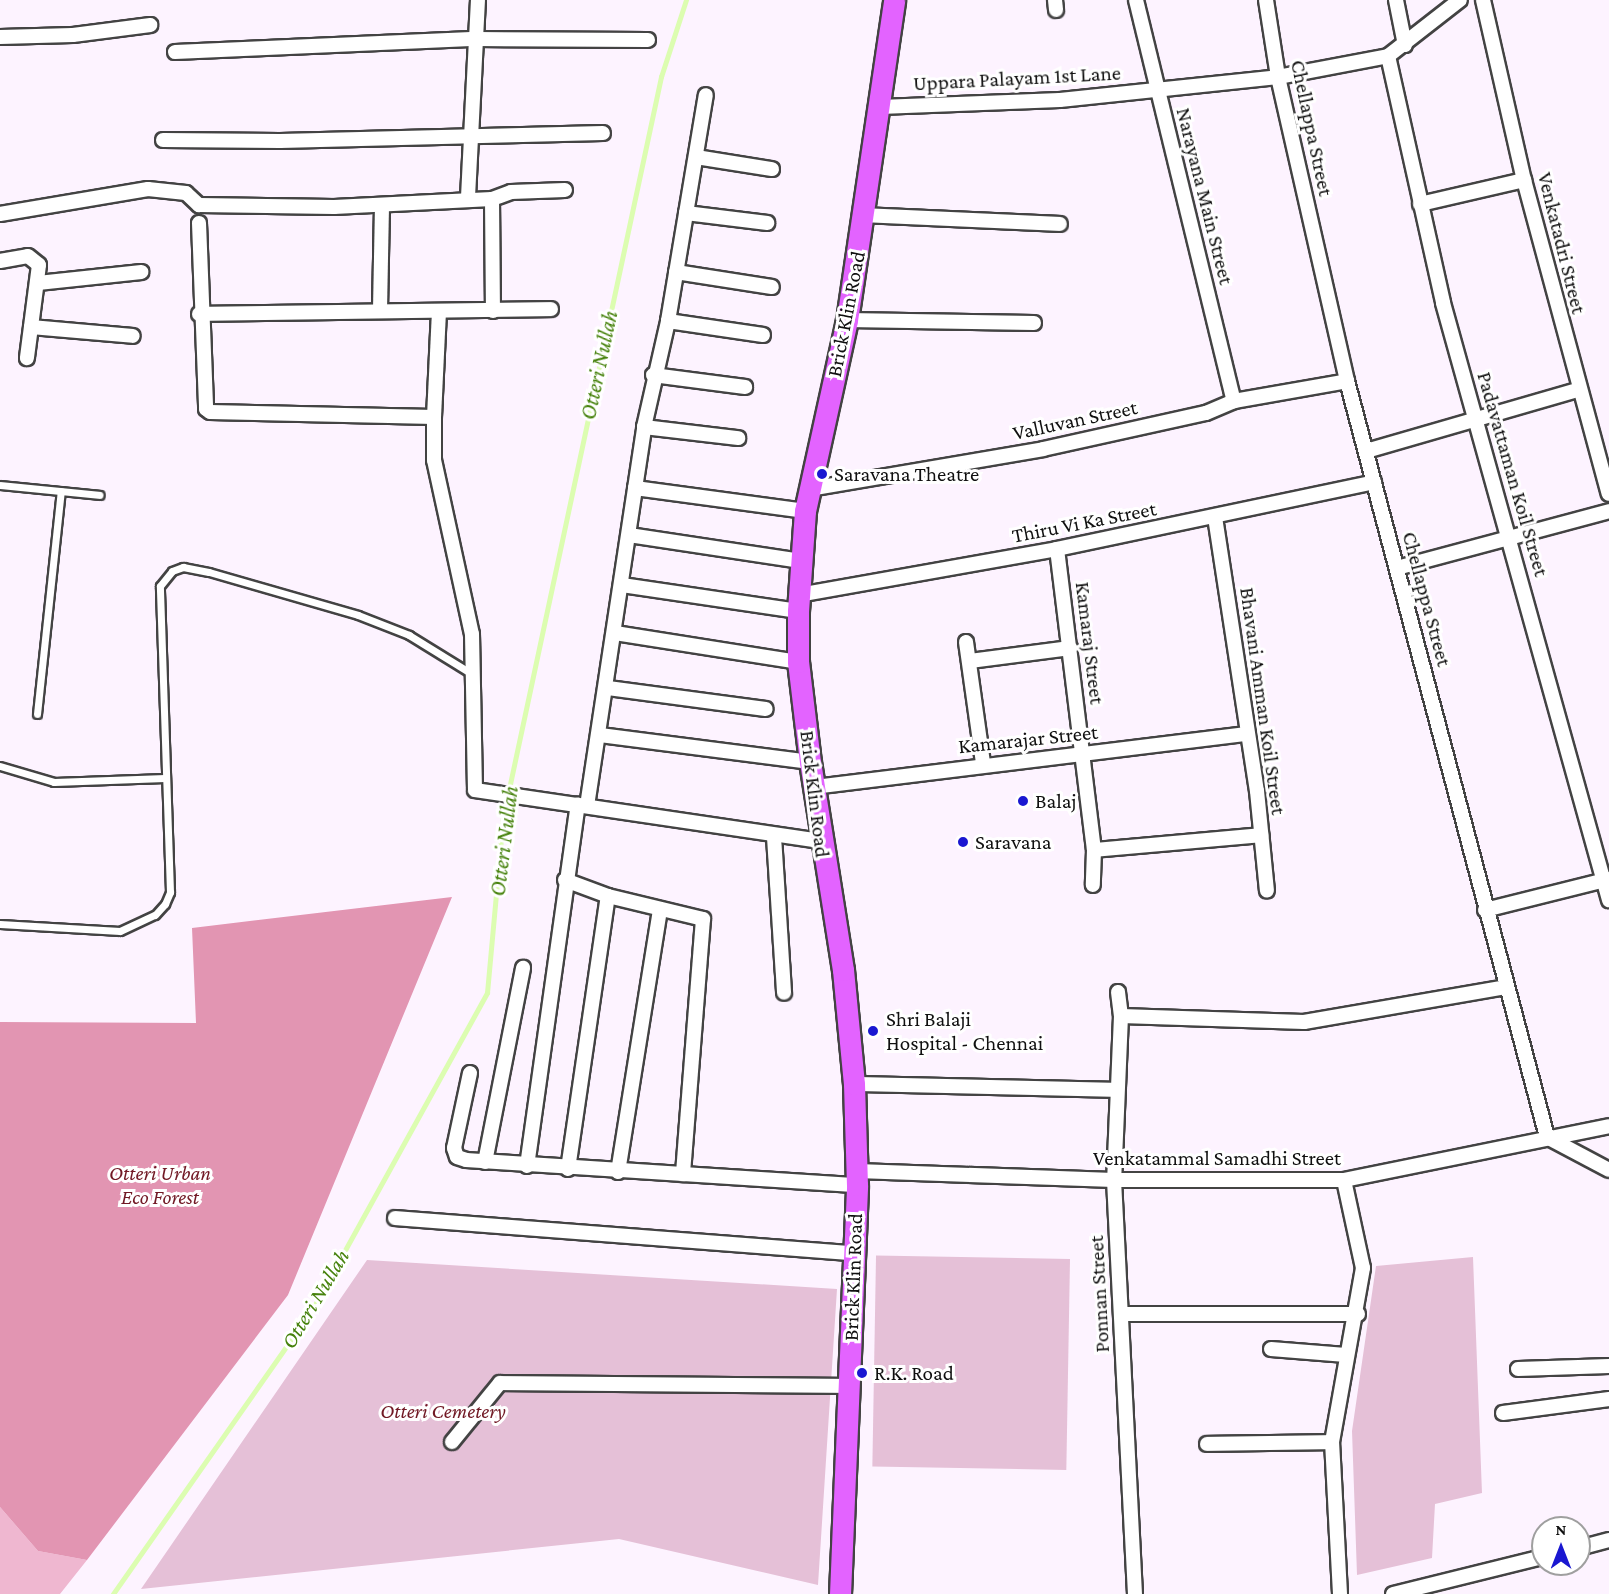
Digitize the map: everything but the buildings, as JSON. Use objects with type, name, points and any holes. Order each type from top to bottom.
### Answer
[{"type":"main road","name":"Brick Klin Road","points":[[840,1594],[852,1253],[857,1178],[854,1084],[843,970],[820,842],[798,662],[798,603],[805,511],[847,320],[894,0]]},
{"type":"street","points":[[468,197],[469,134],[478,0]]},
{"type":"street","name":"Narayana Main Street","points":[[1136,0],[1234,401]]},
{"type":"street","name":"Chellappa Street","points":[[1266,0],[1278,77],[1347,381],[1485,910],[1547,1137]]},
{"type":"street","points":[[1396,0],[1405,45]]},
{"type":"street","points":[[1278,77],[1388,56],[1460,0]]},
{"type":"street","name":"Venkatadri Street","points":[[1483,0],[1524,180],[1578,390],[1609,495]]},
{"type":"street","points":[[0,37],[73,35],[150,25]]},
{"type":"street","points":[[175,51],[477,39],[648,40]]},
{"type":"street","name":"Padavattaman Koil Street","points":[[1388,56],[1420,204],[1476,419],[1510,539],[1556,722],[1607,880],[1609,900]]},
{"type":"street","name":"Uppara Palayam 1st Lane","points":[[880,106],[1060,100],[1278,77]]},
{"type":"street","points":[[526,1166],[565,880],[600,735],[644,427],[653,375],[668,321],[706,94]]},
{"type":"street","points":[[164,140],[280,141],[469,134],[603,133]]},
{"type":"street","points":[[696,157],[772,169]]},
{"type":"street","points":[[1420,204],[1524,180]]},
{"type":"street","points":[[0,214],[148,189],[186,193],[199,205],[382,205],[468,197],[492,199],[501,193],[565,190]]},
{"type":"street","points":[[492,199],[493,311]]},
{"type":"street","points":[[380,310],[382,205]]},
{"type":"street","points":[[686,213],[767,223]]},
{"type":"street","points":[[863,215],[1060,224]]},
{"type":"street","points":[[199,223],[199,314],[204,404],[210,412],[434,417]]},
{"type":"street","points":[[0,261],[28,256],[35,259],[39,265],[27,358]]},
{"type":"street","points":[[38,284],[141,272]]},
{"type":"street","points":[[676,272],[772,287]]},
{"type":"street","points":[[199,314],[551,309]]},
{"type":"street","points":[[439,312],[434,460],[472,634],[475,675],[475,790],[528,800],[583,805],[774,837],[820,842]]},
{"type":"street","points":[[847,320],[1034,323]]},
{"type":"street","points":[[668,321],[763,335]]},
{"type":"street","points":[[32,327],[133,336]]},
{"type":"street","points":[[653,375],[745,387]]},
{"type":"street","name":"Valluvan Street","points":[[810,489],[1043,449],[1206,413],[1234,401],[1347,381]]},
{"type":"street","points":[[1366,451],[1578,390]]},
{"type":"street","points":[[644,427],[738,438]]},
{"type":"street","name":"Thiru Vi Ka Street","points":[[622,585],[798,603],[1374,482]]},
{"type":"street","points":[[635,488],[805,511]]},
{"type":"street","points":[[1397,568],[1609,511]]},
{"type":"street","name":"Bhavani Amman Koil Street","points":[[1215,517],[1267,891]]},
{"type":"street","points":[[629,535],[801,561]]},
{"type":"street","name":"Kamaraj Street","points":[[1057,549],[1094,850],[1093,885]]},
{"type":"street","points":[[615,633],[798,662]]},
{"type":"street","points":[[966,642],[983,763]]},
{"type":"street","points":[[970,661],[1070,648]]},
{"type":"street","points":[[608,688],[766,709]]},
{"type":"street","name":"Kamarajar Street","points":[[814,787],[983,763],[1083,754],[1246,734]]},
{"type":"street","points":[[600,735],[810,762]]},
{"type":"street","points":[[1094,850],[1261,835]]},
{"type":"street","points":[[774,837],[784,993]]},
{"type":"street","points":[[565,880],[608,896],[703,919],[683,1174]]},
{"type":"street","points":[[1485,910],[1607,880]]},
{"type":"street","points":[[568,1169],[608,896]]},
{"type":"street","points":[[618,1172],[660,909]]},
{"type":"street","points":[[485,1162],[523,968]]},
{"type":"street","points":[[1121,1016],[1304,1022],[1507,987]]},
{"type":"street","name":"Ponnan Street","points":[[1118,992],[1121,1016],[1116,1090],[1114,1180],[1135,1594]]},
{"type":"street","name":"Venkatammal Samadhi Street","points":[[470,1073],[454,1148],[457,1157],[526,1166],[618,1172],[857,1178],[1344,1180],[1609,1126]]},
{"type":"street","points":[[854,1084],[1116,1090]]},
{"type":"street","points":[[1547,1137],[1609,1170]]},
{"type":"street","points":[[1340,1594],[1332,1442],[1346,1355],[1358,1314],[1363,1268],[1344,1180]]},
{"type":"street","points":[[395,1218],[852,1253]]},
{"type":"street","points":[[1122,1314],[1358,1314]]},
{"type":"street","points":[[1270,1349],[1346,1355]]},
{"type":"street","points":[[1518,1369],[1609,1366]]},
{"type":"street","points":[[452,1442],[500,1383],[849,1386]]},
{"type":"street","points":[[1503,1413],[1609,1399]]},
{"type":"street","points":[[1207,1444],[1332,1442]]},
{"type":"street","points":[[1591,1545],[1609,1540]]},
{"type":"street","points":[[1393,1594],[1531,1560]]},
{"type":"lane","points":[[0,485],[100,495]]},
{"type":"lane","points":[[37,714],[61,491]]},
{"type":"lane","points":[[0,924],[120,931],[155,915],[170,892],[160,586],[163,578],[183,567],[358,615],[409,635],[475,675]]},
{"type":"lane","points":[[0,766],[54,782],[165,778]]},
{"type":"shaded area","points":[[0,1507],[38,1551],[87,1560],[60,1594],[0,1594]]},
{"type":"green space","name":"Otteri Urban Eco Forest","points":[[452,897],[288,1295],[87,1560],[38,1551],[0,1507],[0,1022],[196,1023],[192,928]]},
{"type":"green space","points":[[876,1256],[1070,1259],[1066,1470],[872,1467]]},
{"type":"green space","points":[[1473,1257],[1482,1493],[1435,1504],[1432,1558],[1357,1575],[1352,1431],[1376,1266]]},
{"type":"green space","name":"Otteri Cemetery","points":[[367,1260],[837,1289],[818,1585],[619,1539],[141,1589]]},
{"type":"waterway","name":"Otteri Nullah","points":[[113,1594],[312,1310],[487,993],[503,817],[661,77],[686,0]]},
{"type":"place","name":"Saravana Theatre","points":[[822,474]]},
{"type":"place","name":"Balaj","points":[[1023,801]]},
{"type":"place","name":"Saravana","points":[[963,842]]},
{"type":"place","name":"Shri Balaji Hospital - Chennai","points":[[873,1031]]},
{"type":"place","name":"R.K. Road","points":[[862,1373]]}]
